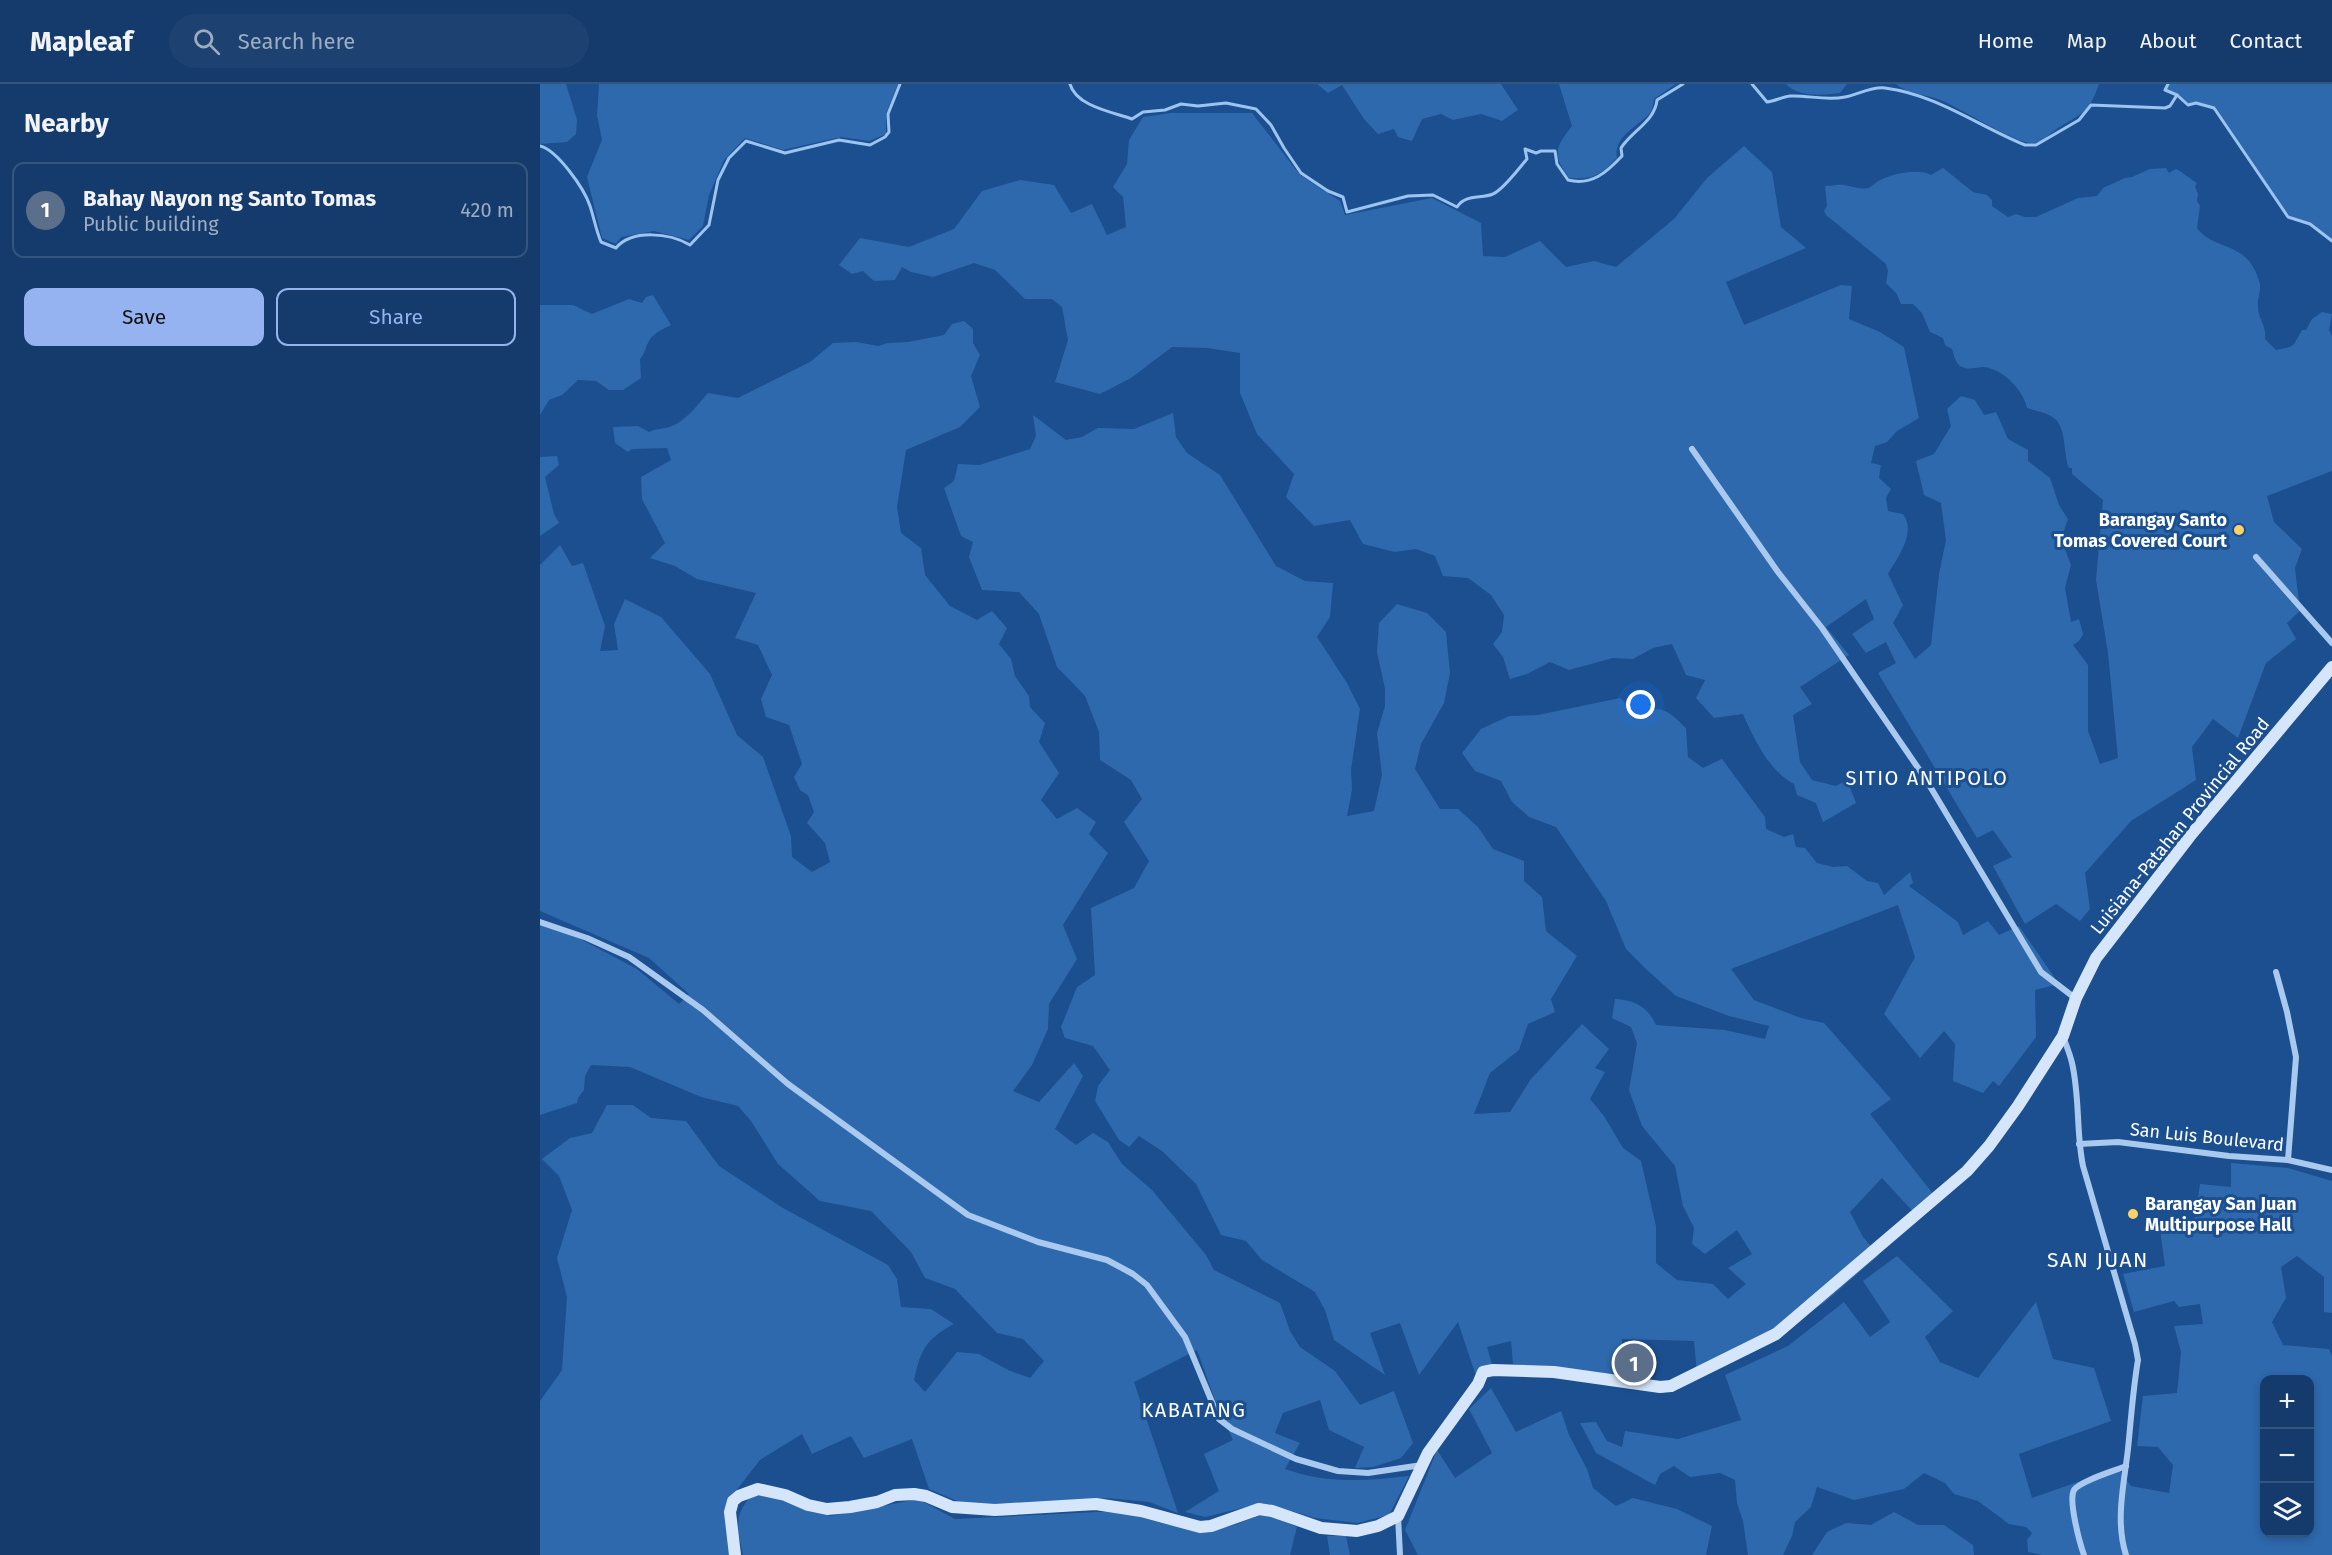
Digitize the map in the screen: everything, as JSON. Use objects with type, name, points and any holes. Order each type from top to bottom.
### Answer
[{"type":"street","points":[[1692,449],[1778,572],[1822,628],[1925,778],[2041,972],[2076,998]]},
{"type":"street","points":[[2256,557],[2332,643]]},
{"type":"street","name":"Luisiana-Patahan Provincial Road","points":[[1398,1516],[1436,1439],[1478,1384],[1483,1372],[1493,1370],[1554,1372],[1660,1387],[1671,1386],[1776,1334],[1967,1171],[1989,1146],[2018,1106],[2063,1036],[2076,998],[2096,958],[2158,876],[2332,667]]},
{"type":"street","points":[[540,922],[587,938],[629,957],[703,1010],[788,1084],[969,1215],[1038,1242],[1107,1260],[1134,1274],[1146,1285],[1185,1337],[1219,1419],[1232,1429],[1296,1459],[1338,1471],[1368,1473],[1423,1465]]},
{"type":"street","points":[[2276,972],[2292,1032],[2296,1057],[2288,1160]]},
{"type":"street","points":[[2063,1036],[2072,1063],[2083,1166],[2138,1360],[2122,1492],[2121,1524],[2126,1555]]},
{"type":"street","name":"San Luis Boulevard","points":[[2079,1144],[2118,1142],[2229,1156],[2288,1160],[2332,1170]]},
{"type":"street","points":[[2084,1555],[2072,1500],[2073,1491],[2080,1485],[2126,1466]]},
{"type":"street","points":[[735,1555],[730,1512],[733,1501],[739,1496],[758,1489],[827,1509],[877,1502],[895,1495],[914,1494],[926,1496],[952,1507],[995,1510],[1096,1504],[1141,1511],[1200,1527],[1211,1526],[1259,1509],[1279,1513],[1306,1524],[1339,1531],[1358,1531],[1378,1526],[1398,1516],[1400,1555]]},
{"type":"shaded area","points":[[540,84],[566,84],[577,120],[576,134],[567,142],[540,144]]},
{"type":"shaded area","points":[[599,84],[898,84],[886,113],[886,134],[869,141],[841,137],[783,150],[745,138],[724,160],[709,195],[703,226],[689,240],[654,231],[621,237],[616,244],[602,238],[587,177],[602,140],[597,115]]},
{"type":"shaded area","points":[[1317,84],[1501,84],[1518,110],[1502,121],[1481,114],[1453,120],[1441,114],[1422,119],[1412,141],[1398,137],[1394,129],[1378,134],[1364,119],[1342,85],[1328,93]]},
{"type":"shaded area","points":[[1559,84],[1676,84],[1654,99],[1650,113],[1623,138],[1617,150],[1617,158],[1611,164],[1590,177],[1569,178],[1558,157],[1559,146],[1572,126]]},
{"type":"shaded area","points":[[1786,84],[1847,84],[1840,93],[1819,95],[1798,92]]},
{"type":"shaded area","points":[[1896,84],[2099,84],[2085,110],[2034,143],[2016,139],[1943,101],[1901,88]]},
{"type":"shaded area","points":[[2168,84],[2332,84],[2332,241],[2310,224],[2288,217],[2214,108],[2196,103],[2188,105],[2177,95],[2165,90]]},
{"type":"shaded area","points":[[1171,113],[1252,113],[1300,175],[1340,201],[1345,215],[1432,198],[1481,223],[1483,256],[1505,257],[1540,241],[1566,267],[1594,261],[1616,267],[1674,219],[1707,178],[1744,146],[1772,172],[1781,227],[1806,248],[1726,282],[1744,325],[1841,285],[1852,286],[1849,319],[1880,332],[1904,347],[1919,418],[1897,431],[1887,442],[1875,446],[1871,463],[1881,465],[1879,478],[1891,489],[1886,498],[1888,511],[1903,514],[1907,521],[1907,537],[1888,574],[1903,605],[1893,623],[1915,659],[1931,645],[1939,574],[1946,540],[1941,503],[1924,495],[1916,461],[1934,454],[1951,426],[1947,409],[1961,396],[1975,400],[1984,415],[1996,412],[2008,439],[2028,450],[2028,461],[2050,478],[2059,505],[2068,519],[2061,539],[2071,565],[2065,588],[2071,622],[2079,619],[2083,634],[2073,645],[2088,665],[2088,731],[2100,764],[2118,758],[2108,653],[2096,580],[2103,500],[2072,474],[2072,468],[2069,468],[2067,462],[2061,428],[2054,418],[2027,408],[2017,388],[1998,372],[1984,367],[1969,369],[1960,366],[1952,349],[1945,345],[1943,338],[1930,332],[1922,313],[1913,304],[1901,304],[1897,294],[1886,283],[1888,271],[1886,264],[1826,215],[1824,211],[1827,206],[1825,186],[1868,188],[1891,176],[1912,172],[1931,175],[1943,168],[1973,192],[1987,195],[1992,200],[1992,206],[2008,217],[2016,214],[2036,217],[2078,198],[2097,196],[2103,188],[2150,169],[2166,168],[2169,173],[2176,169],[2197,183],[2195,187],[2200,206],[2197,228],[2212,240],[2244,256],[2251,264],[2260,285],[2258,307],[2265,330],[2265,339],[2276,350],[2294,344],[2302,330],[2306,330],[2312,319],[2322,312],[2332,314],[2329,330],[2332,336],[2332,471],[2267,496],[2274,522],[2302,549],[2295,568],[2300,611],[2287,623],[2296,639],[2266,663],[2238,738],[2213,719],[2192,747],[2196,780],[2131,821],[2085,873],[2090,909],[2080,921],[2056,904],[2025,924],[1993,866],[2012,857],[1993,830],[1977,838],[1878,673],[1896,663],[1886,642],[1866,653],[1852,634],[1874,619],[1866,599],[1826,627],[1849,655],[1800,687],[1812,704],[1793,715],[1800,762],[1812,780],[1836,786],[1847,780],[1856,803],[1823,822],[1816,803],[1797,795],[1794,784],[1770,763],[1757,744],[1743,714],[1714,718],[1696,698],[1705,680],[1686,675],[1672,644],[1653,648],[1633,659],[1613,658],[1569,670],[1550,662],[1527,674],[1510,679],[1503,657],[1493,644],[1502,632],[1504,615],[1491,595],[1468,578],[1443,576],[1435,556],[1416,549],[1395,552],[1363,544],[1350,520],[1314,526],[1286,497],[1294,474],[1257,434],[1240,393],[1240,353],[1207,348],[1172,347],[1131,378],[1100,394],[1055,382],[1068,340],[1062,307],[1052,299],[1025,299],[995,270],[974,263],[933,277],[911,272],[902,267],[895,280],[874,281],[863,271],[852,274],[839,265],[860,238],[909,247],[954,229],[982,191],[1020,180],[1054,185],[1071,213],[1092,204],[1107,235],[1126,227],[1123,197],[1113,187],[1127,164],[1129,140],[1143,117]]},
{"type":"shaded area","points":[[653,295],[671,325],[649,341],[640,359],[641,378],[623,390],[609,390],[596,381],[578,380],[562,395],[549,400],[540,415],[540,305],[573,305],[592,314],[629,299],[642,303],[646,297]]},
{"type":"shaded area","points":[[964,321],[973,329],[973,343],[980,355],[971,376],[980,407],[960,427],[906,450],[897,507],[901,533],[921,548],[925,575],[950,606],[977,620],[992,611],[1007,628],[999,644],[1011,659],[1015,676],[1029,696],[1030,707],[1045,723],[1039,742],[1059,773],[1041,800],[1057,819],[1077,808],[1096,822],[1089,834],[1108,853],[1063,925],[1077,959],[1049,1004],[1048,1029],[1032,1065],[1013,1091],[1039,1102],[1074,1063],[1083,1076],[1055,1129],[1076,1145],[1093,1133],[1108,1142],[1122,1164],[1152,1190],[1206,1255],[1214,1270],[1280,1303],[1290,1331],[1300,1347],[1335,1371],[1360,1405],[1394,1391],[1413,1443],[1401,1458],[1373,1467],[1355,1468],[1364,1447],[1329,1430],[1320,1400],[1283,1413],[1275,1433],[1300,1443],[1285,1469],[1316,1477],[1346,1480],[1409,1476],[1389,1515],[1357,1523],[1315,1518],[1263,1503],[1205,1517],[1185,1512],[1219,1491],[1204,1454],[1233,1440],[1216,1403],[1197,1350],[1134,1382],[1178,1513],[1149,1502],[1107,1498],[1000,1506],[962,1503],[929,1489],[912,1439],[864,1458],[851,1436],[812,1454],[802,1434],[760,1460],[735,1492],[730,1555],[540,1555],[540,1401],[562,1370],[567,1297],[557,1258],[572,1210],[559,1176],[542,1159],[570,1138],[592,1133],[607,1105],[633,1105],[651,1118],[686,1121],[719,1166],[783,1208],[888,1265],[897,1279],[901,1307],[931,1309],[954,1324],[931,1340],[919,1360],[914,1380],[925,1392],[957,1352],[979,1354],[1008,1370],[1030,1378],[1044,1361],[1023,1339],[997,1333],[955,1289],[925,1278],[911,1252],[871,1211],[820,1201],[778,1164],[751,1121],[738,1106],[701,1097],[630,1067],[591,1065],[585,1076],[584,1090],[577,1103],[540,1115],[540,921],[554,925],[637,969],[679,1004],[689,994],[649,958],[540,911],[540,565],[560,545],[572,566],[583,563],[605,626],[600,651],[618,650],[614,624],[625,599],[661,617],[710,674],[737,735],[763,757],[791,836],[792,857],[812,872],[830,862],[825,843],[807,823],[814,812],[808,795],[800,790],[794,777],[802,764],[789,725],[766,717],[761,699],[772,675],[758,645],[735,638],[756,593],[697,579],[675,566],[650,558],[665,543],[642,499],[641,477],[671,460],[667,448],[632,449],[628,452],[615,443],[613,427],[638,426],[649,432],[672,426],[687,416],[708,393],[738,398],[810,362],[833,343],[856,342],[878,346],[908,342],[944,335],[952,324]]},
{"type":"shaded area","points":[[1173,413],[1176,437],[1187,453],[1220,475],[1276,566],[1305,581],[1333,583],[1330,617],[1317,637],[1347,683],[1360,709],[1351,770],[1352,790],[1347,816],[1374,811],[1382,775],[1377,733],[1385,706],[1385,689],[1377,652],[1379,623],[1397,604],[1427,613],[1446,632],[1450,673],[1444,703],[1421,744],[1415,769],[1440,809],[1458,809],[1478,827],[1493,849],[1524,861],[1524,881],[1542,897],[1546,931],[1577,956],[1551,999],[1555,1012],[1528,1024],[1519,1050],[1490,1073],[1474,1114],[1510,1112],[1531,1079],[1582,1024],[1609,1049],[1595,1068],[1605,1072],[1590,1099],[1604,1116],[1623,1148],[1641,1161],[1656,1226],[1656,1263],[1677,1280],[1713,1284],[1728,1299],[1746,1284],[1728,1268],[1752,1254],[1737,1230],[1705,1254],[1692,1244],[1694,1228],[1683,1206],[1675,1166],[1642,1126],[1629,1090],[1637,1043],[1631,1027],[1612,1018],[1615,999],[1635,1003],[1645,1009],[1656,1025],[1725,1030],[1765,1039],[1769,1026],[1729,1016],[1676,996],[1626,949],[1606,901],[1556,827],[1529,817],[1512,802],[1501,781],[1475,771],[1462,753],[1481,729],[1509,716],[1538,715],[1620,698],[1635,712],[1663,710],[1686,728],[1688,757],[1703,768],[1722,759],[1765,817],[1766,829],[1784,837],[1793,834],[1796,847],[1805,848],[1817,863],[1833,867],[1847,866],[1867,881],[1878,883],[1884,895],[1910,872],[1913,883],[1909,886],[1958,922],[1963,935],[1988,921],[1999,935],[2019,926],[2059,984],[2035,990],[2036,1037],[1999,1086],[1993,1081],[1983,1093],[1953,1081],[1955,1044],[1944,1031],[1920,1058],[1884,1014],[1915,957],[1898,905],[1731,969],[1754,1000],[1801,1018],[1824,1023],[1891,1099],[1870,1114],[1938,1200],[1918,1217],[1882,1178],[1850,1212],[1863,1237],[1879,1255],[1825,1302],[1772,1338],[1697,1374],[1694,1341],[1622,1339],[1622,1376],[1513,1364],[1511,1341],[1487,1347],[1493,1368],[1477,1379],[1458,1322],[1419,1375],[1400,1323],[1370,1333],[1385,1375],[1334,1340],[1325,1310],[1315,1292],[1262,1260],[1246,1241],[1221,1235],[1196,1184],[1162,1151],[1139,1136],[1129,1147],[1119,1140],[1095,1101],[1098,1086],[1110,1070],[1093,1046],[1065,1038],[1061,1027],[1077,987],[1095,975],[1091,908],[1134,888],[1149,861],[1124,822],[1142,799],[1131,780],[1100,760],[1099,732],[1085,696],[1057,667],[1039,614],[1019,592],[982,590],[969,557],[973,542],[961,536],[944,488],[954,481],[958,464],[979,465],[1030,449],[1036,436],[1033,415],[1066,440],[1082,437],[1098,428],[1134,429]]},
{"type":"shaded area","points":[[557,456],[559,465],[545,477],[554,514],[559,523],[540,536],[540,457]]},
{"type":"shaded area","points":[[2231,1163],[2288,1168],[2332,1181],[2332,1313],[2324,1312],[2324,1277],[2297,1256],[2281,1267],[2286,1298],[2272,1322],[2283,1345],[2329,1349],[2332,1356],[2332,1555],[2042,1555],[2028,1552],[2027,1540],[2032,1533],[2026,1527],[2009,1524],[1978,1501],[1954,1494],[1945,1483],[1924,1473],[1904,1489],[1854,1500],[1817,1487],[1811,1507],[1795,1522],[1792,1536],[1783,1555],[1748,1555],[1743,1521],[1737,1503],[1735,1480],[1720,1473],[1690,1477],[1674,1466],[1660,1474],[1655,1485],[1596,1453],[1580,1423],[1596,1422],[1607,1441],[1622,1447],[1625,1431],[1678,1439],[1741,1420],[1725,1375],[1788,1346],[1844,1302],[1870,1337],[1890,1322],[1863,1281],[1897,1256],[1953,1311],[1925,1337],[1940,1362],[1978,1378],[2036,1302],[2053,1359],[2094,1368],[2111,1421],[2019,1454],[2032,1498],[2118,1468],[2131,1486],[2169,1493],[2173,1465],[2158,1447],[2137,1446],[2143,1396],[2177,1393],[2181,1352],[2174,1326],[2203,1324],[2200,1304],[2179,1307],[2174,1301],[2134,1312],[2123,1274],[2165,1266],[2159,1222],[2195,1218],[2200,1184],[2231,1187]]},
{"type":"shaded area","points":[[1491,1388],[1516,1432],[1561,1411],[1569,1435],[1587,1469],[1593,1488],[1616,1506],[1633,1498],[1677,1509],[1712,1526],[1706,1555],[1418,1555],[1405,1530],[1437,1450],[1455,1478],[1492,1453],[1469,1409]]},
{"type":"shaded area","points":[[752,1495],[769,1495],[798,1507],[831,1516],[918,1499],[955,1519],[1118,1511],[1204,1532],[1234,1525],[1261,1515],[1297,1527],[1290,1555],[743,1555],[738,1523],[741,1510]]},
{"type":"shaded area","points":[[1894,1512],[1918,1525],[1944,1525],[1973,1545],[1974,1555],[1812,1555],[1827,1532],[1846,1523],[1871,1525]]},
{"type":"shaded area","points":[[1327,1536],[1346,1536],[1350,1555],[1330,1555]]},
{"type":"waterway","points":[[540,146],[562,162],[582,190],[590,206],[601,242],[616,248],[632,238],[652,235],[672,238],[690,245],[709,225],[718,180],[729,158],[746,141],[785,153],[839,140],[870,145],[885,137],[889,132],[888,114],[900,84]]},
{"type":"waterway","points":[[1070,84],[1079,98],[1087,103],[1132,119],[1143,112],[1165,110],[1181,104],[1198,106],[1226,103],[1256,109],[1271,125],[1301,173],[1328,191],[1343,197],[1347,212],[1408,196],[1433,195],[1457,207],[1464,200],[1493,194],[1502,188],[1527,159],[1525,149],[1536,153],[1555,151],[1557,164],[1568,180],[1592,179],[1605,172],[1622,156],[1621,148],[1648,120],[1657,100],[1683,84]]},
{"type":"waterway","points":[[1752,84],[1767,102],[1790,96],[1838,98],[1880,88],[1904,92],[1940,104],[2025,145],[2036,145],[2079,120],[2091,105],[2165,108],[2170,106],[2177,95]]},
{"type":"waterway","points":[[2168,84],[2165,90],[2177,95],[2188,105],[2196,103],[2214,108],[2288,217],[2310,224],[2332,241]]},
{"type":"place","name":"Barangay Santo Tomas Covered Court","points":[[2239,530]]},
{"type":"place","name":"Barangay San Juan Multipurpose Hall","points":[[2133,1214]]},
{"type":"place","name":"Bahay Nayon ng Santo Tomas","points":[[1634,1363]]},
{"type":"district","name":"SITIO ANTIPOLO","points":[[1927,778]]},
{"type":"district","name":"SAN JUAN","points":[[2098,1260]]},
{"type":"district","name":"KABATANG","points":[[1194,1410]]}]
